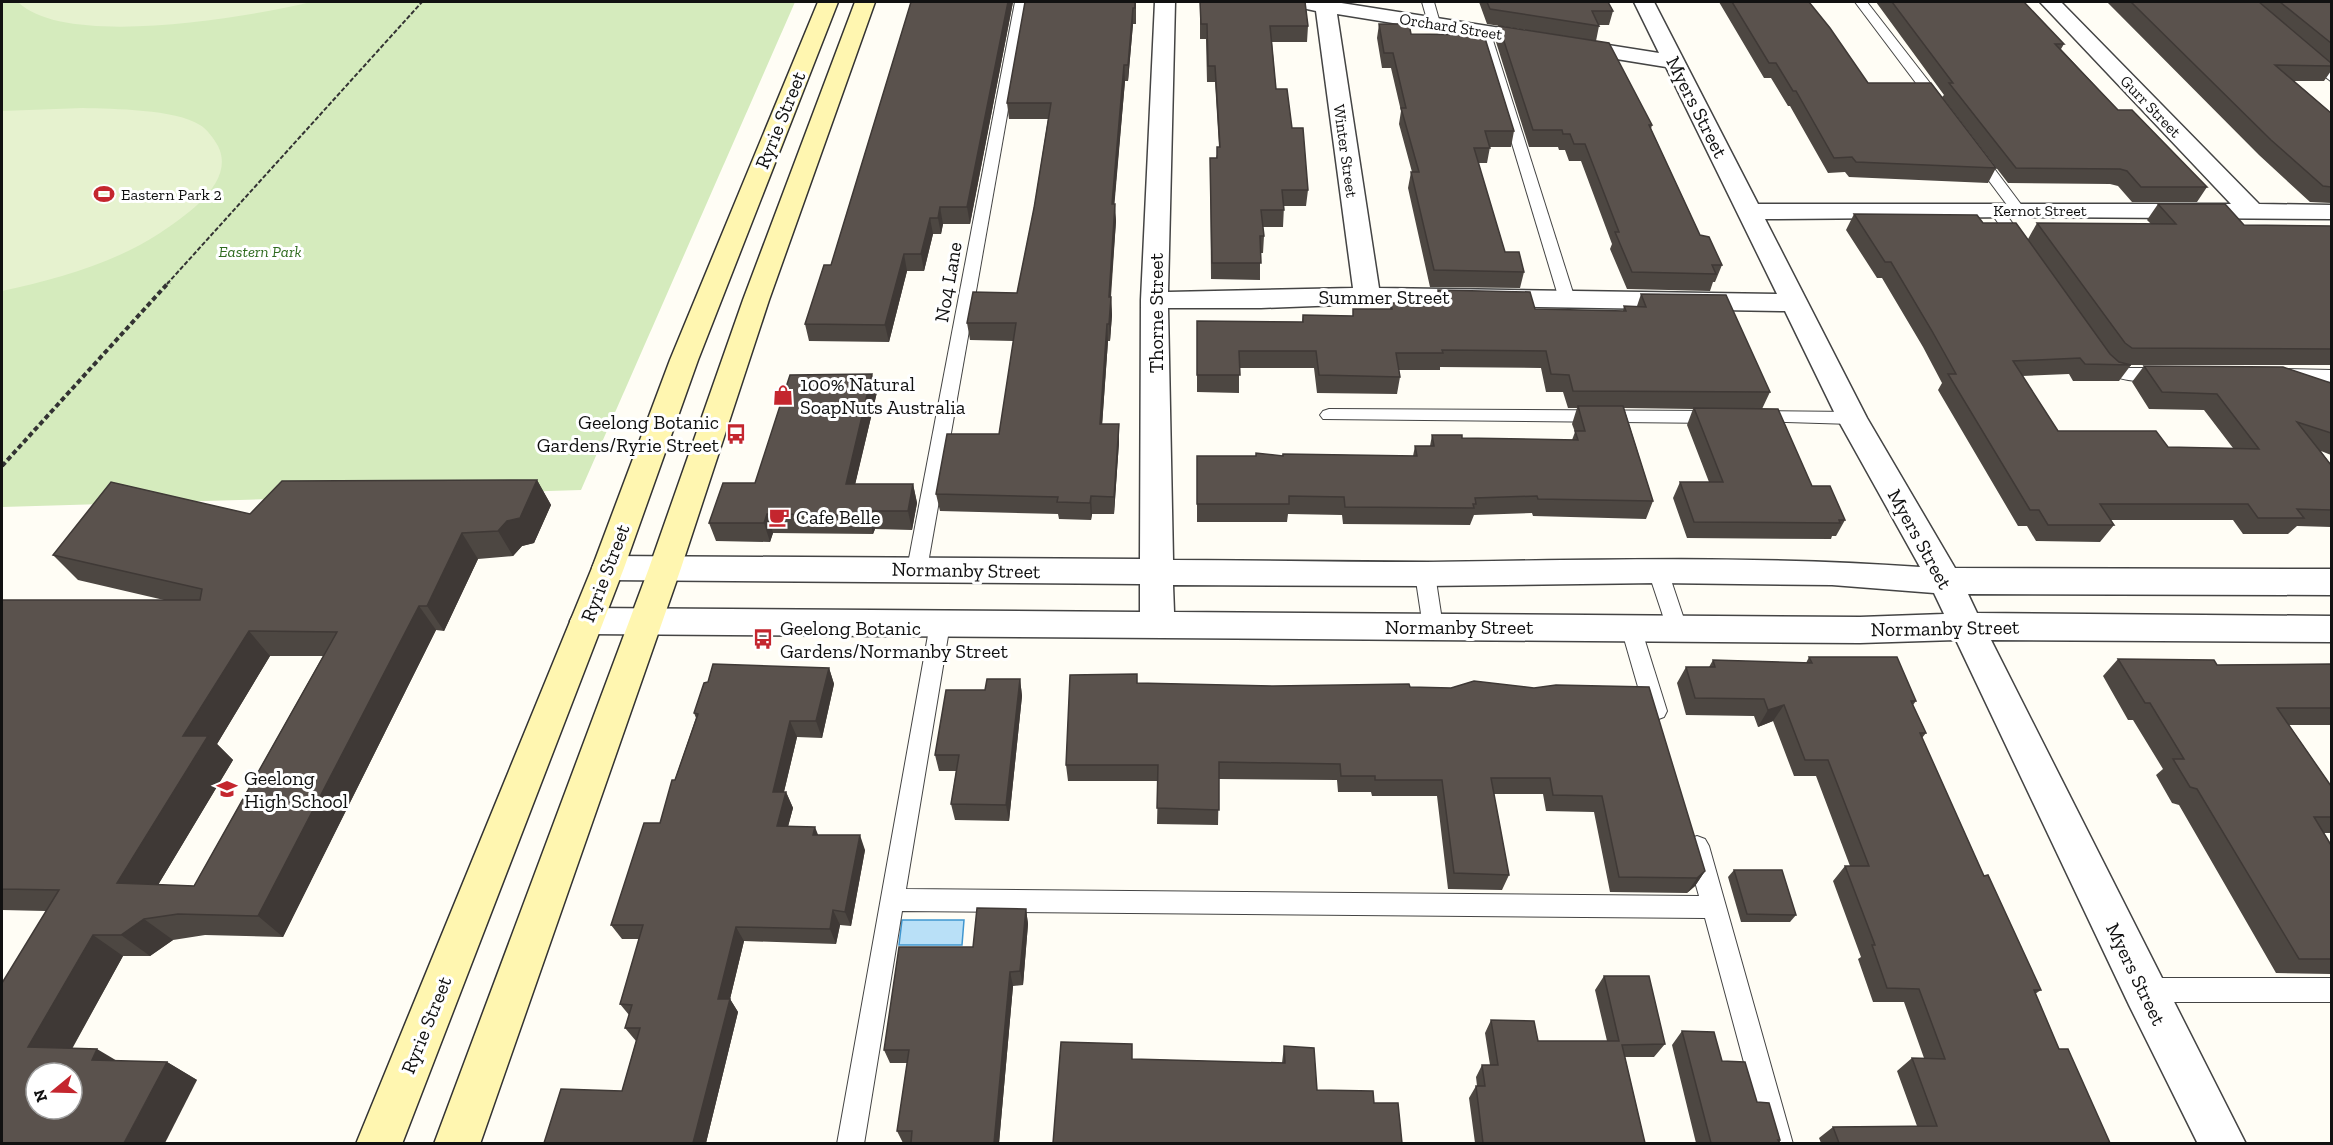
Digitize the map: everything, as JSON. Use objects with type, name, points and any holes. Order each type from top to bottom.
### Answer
[{"type":"main road","name":"Ryrie Street","points":[[379,1143],[608,568],[684,360],[828,2]]},
{"type":"main road","name":"Ryrie Street","points":[[457,1143],[665,568],[756,300],[865,2]]},
{"type":"street","name":"Thorne Street","points":[[1157,625],[1154,300],[1165,2]]},
{"type":"street","name":"Orchard Street","points":[[1300,2],[1674,62]]},
{"type":"street","name":"Myers Street","points":[[1644,2],[1852,418],[1945,581],[1968,626],[2144,990],[2223,1143]]},
{"type":"street","name":"Gurr Street","points":[[2050,2],[2252,211]]},
{"type":"street","name":"Winter Street","points":[[1326,6],[1367,296]]},
{"type":"street","name":"Kernot Street","points":[[1749,212],[2007,210],[2331,212]]},
{"type":"street","name":"Summer Street","points":[[1154,300],[1261,300],[1367,296],[1794,303]]},
{"type":"street","name":"Normanby Street","points":[[608,568],[1425,574],[1658,570],[1832,573],[1945,581],[2331,582]]},
{"type":"street","points":[[2284,582],[2327,634]]},
{"type":"street","name":"Normanby Street","points":[[587,621],[1860,630],[1968,626],[2327,634]]},
{"type":"lane","name":"No4 Lane","points":[[917,569],[1022,2]]},
{"type":"lane","points":[[1428,2],[1434,23]]},
{"type":"lane","points":[[1861,2],[1947,115]]},
{"type":"lane","points":[[1485,31],[1567,299]]},
{"type":"lane","points":[[2296,48],[2331,78]]},
{"type":"lane","points":[[1968,144],[2007,210],[2030,258]]},
{"type":"lane","points":[[2092,345],[2106,365],[2118,373],[2182,375]]},
{"type":"lane","points":[[2263,375],[2331,376]]},
{"type":"lane","points":[[1329,415],[1852,418]]},
{"type":"lane","points":[[1658,570],[1677,628]]},
{"type":"lane","points":[[1425,574],[1433,627]]},
{"type":"lane","points":[[850,1143],[940,624]]},
{"type":"lane","points":[[1631,628],[1661,728]]},
{"type":"lane","points":[[1692,829],[1780,1143]]},
{"type":"lane","points":[[892,900],[1715,907]]},
{"type":"lane","points":[[2144,990],[2331,990]]},
{"type":"path","points":[[2,466],[422,2]]},
{"type":"green space","name":"Eastern Park","points":[[2,2],[795,2],[581,490],[2,507]]},
{"type":"green space","points":[[18,2],[311,2],[204,21],[115,27],[75,24],[42,16]]},
{"type":"green space","name":"Eastern Park 2","points":[[83,108],[160,113],[200,125],[218,146],[222,159],[215,185],[195,207],[171,226],[124,253],[84,269],[2,291],[2,111]]},
{"type":"water","points":[[902,920],[964,920],[962,945],[899,945]]},
{"type":"building","points":[[911,2],[1008,2],[967,207],[940,207],[938,218],[930,218],[921,254],[904,254],[885,325],[805,324],[824,265],[831,265]]},
{"type":"building","points":[[1025,2],[1135,2],[1128,65],[1124,65],[1112,204],[1115,204],[1109,297],[1111,297],[1100,424],[1119,424],[1114,497],[1091,496],[1090,503],[1057,502],[1058,497],[936,494],[947,434],[999,434],[1016,323],[967,323],[973,292],[1017,293],[1034,208],[1051,103],[1007,103]]},
{"type":"building","points":[[1200,2],[1305,2],[1308,26],[1270,26],[1276,89],[1287,89],[1292,128],[1303,128],[1308,190],[1282,190],[1284,210],[1261,210],[1264,236],[1260,236],[1261,263],[1212,263],[1210,158],[1217,158],[1217,147],[1220,147],[1215,66],[1208,66],[1207,24],[1201,24]]},
{"type":"building","points":[[1487,2],[1608,2],[1613,11],[1592,11],[1599,26],[1490,9]]},
{"type":"building","points":[[1732,2],[1809,2],[1868,83],[1931,83],[1996,168],[1856,162],[1852,157],[1834,158],[1796,91],[1793,91],[1776,63],[1769,63]]},
{"type":"building","points":[[1892,2],[2024,2],[2064,44],[2055,44],[2118,110],[2132,110],[2207,187],[2141,187],[2127,171],[2120,169],[2016,168],[1949,83],[1953,83]]},
{"type":"building","points":[[2131,2],[2259,2],[2331,63],[2331,66],[2275,65],[2331,113],[2331,187],[2323,186],[2271,140]]},
{"type":"building","points":[[2280,2],[2331,2],[2331,43]]},
{"type":"building","points":[[1379,24],[1409,24],[1411,34],[1484,35],[1514,131],[1485,131],[1490,148],[1474,148],[1505,252],[1519,252],[1524,272],[1434,270],[1411,172],[1419,172],[1401,108],[1406,108],[1393,53],[1384,53]]},
{"type":"building","points":[[1499,26],[1609,43],[1652,125],[1649,125],[1700,235],[1709,237],[1722,265],[1712,265],[1716,274],[1632,272],[1615,232],[1619,232],[1585,144],[1574,144],[1570,134],[1563,134],[1562,130],[1533,130]]},
{"type":"building","points":[[2158,204],[2225,204],[2244,225],[2331,226],[2331,349],[2132,348],[2125,343],[2037,223],[2176,224]]},
{"type":"building","points":[[1854,214],[1977,215],[1983,223],[2016,223],[2110,354],[2119,362],[2131,365],[2085,364],[2080,358],[2013,361],[2058,431],[2156,431],[2168,447],[2259,449],[2217,394],[2162,392],[2144,366],[2283,367],[2331,383],[2331,433],[2297,422],[2331,465],[2331,510],[2297,509],[2304,518],[2258,518],[2248,504],[2100,504],[2114,525],[2048,525],[2039,510],[2030,510],[1948,374],[1956,374],[1891,262],[1885,262]]},
{"type":"building","points":[[1438,290],[1530,292],[1535,309],[1626,311],[1624,306],[1646,307],[1641,294],[1726,295],[1770,392],[1573,391],[1569,375],[1551,374],[1546,351],[1442,350],[1443,353],[1396,353],[1400,377],[1319,375],[1316,351],[1239,351],[1240,375],[1197,375],[1197,321],[1303,322],[1303,315],[1353,316],[1353,309],[1392,309],[1391,303],[1440,303]]},
{"type":"building","points":[[872,374],[846,484],[913,484],[908,511],[870,511],[869,515],[767,514],[764,523],[709,523],[723,483],[755,483],[790,375]]},
{"type":"building","points":[[1578,406],[1623,406],[1653,501],[1538,499],[1537,496],[1475,498],[1474,508],[1345,507],[1344,497],[1289,496],[1289,504],[1197,504],[1197,456],[1256,456],[1256,453],[1283,456],[1283,454],[1417,456],[1415,446],[1434,446],[1432,435],[1462,435],[1462,438],[1578,440],[1575,431],[1585,431]]},
{"type":"building","points":[[1694,408],[1778,409],[1812,486],[1830,486],[1845,520],[1839,520],[1840,523],[1694,522],[1680,482],[1723,482]]},
{"type":"building","points":[[537,480],[520,518],[507,521],[498,531],[462,533],[427,606],[419,606],[258,916],[178,914],[144,919],[121,935],[93,935],[28,1047],[97,1049],[92,1060],[167,1062],[124,1143],[2,1143],[2,983],[59,890],[2,889],[2,600],[200,600],[202,589],[53,555],[111,482],[250,514],[282,481]],"holes":[[[249,631],[337,632],[194,886],[117,883],[208,736],[183,736]]]},
{"type":"building","points":[[1809,657],[1897,657],[1916,701],[1911,701],[1926,733],[1920,733],[1984,876],[1988,875],[2041,990],[2034,990],[2059,1049],[2068,1049],[2110,1143],[1839,1143],[1833,1127],[1937,1126],[1912,1058],[1945,1059],[1919,989],[1887,988],[1872,945],[1875,945],[1845,866],[1869,866],[1828,760],[1805,760],[1784,705],[1768,710],[1764,699],[1695,698],[1686,667],[1715,667],[1713,660],[1812,663]]},
{"type":"building","points":[[2118,659],[2214,660],[2217,665],[2331,664],[2331,708],[2277,708],[2331,786],[2331,817],[2314,817],[2331,845],[2331,959],[2299,959],[2197,789],[2190,787],[2173,759],[2184,759],[2150,703],[2145,703]]},
{"type":"building","points":[[713,664],[829,668],[816,721],[790,721],[773,792],[786,792],[777,826],[815,827],[813,835],[860,835],[845,912],[833,910],[830,929],[736,927],[718,999],[730,999],[693,1143],[544,1143],[561,1089],[622,1091],[640,1028],[625,1028],[632,1005],[620,1004],[643,925],[611,925],[644,823],[660,823],[672,780],[675,780],[698,714],[694,713],[704,683],[708,682]]},
{"type":"building","points":[[1137,674],[1137,683],[1273,686],[1409,684],[1410,687],[1451,688],[1474,681],[1534,688],[1556,685],[1649,687],[1705,871],[1697,878],[1619,877],[1602,796],[1553,795],[1550,778],[1491,778],[1509,875],[1454,873],[1442,780],[1375,780],[1375,776],[1341,776],[1340,764],[1219,762],[1219,810],[1157,808],[1158,765],[1066,765],[1070,675]]},
{"type":"building","points":[[987,679],[1020,679],[1006,805],[951,804],[959,755],[935,755],[946,690],[985,690]]},
{"type":"building","points":[[1734,870],[1782,870],[1796,915],[1747,914]]},
{"type":"building","points":[[977,908],[1026,909],[1020,971],[1010,972],[994,1143],[911,1143],[912,1131],[897,1131],[909,1050],[884,1050],[899,947],[973,947]]},
{"type":"building","points":[[1604,976],[1649,976],[1665,1044],[1622,1045],[1645,1143],[1483,1143],[1476,1086],[1485,1086],[1482,1065],[1498,1065],[1491,1020],[1534,1021],[1538,1041],[1619,1041]]},
{"type":"building","points":[[1682,1031],[1714,1032],[1722,1061],[1745,1062],[1757,1102],[1769,1103],[1780,1143],[1711,1143]]},
{"type":"building","points":[[1061,1042],[1132,1044],[1132,1059],[1285,1063],[1284,1046],[1314,1048],[1317,1090],[1373,1091],[1374,1103],[1398,1103],[1402,1143],[1053,1143]]},
{"type":"place","name":"Eastern Park 2","points":[[104,194]]},
{"type":"place","name":"100% Natural SoapNuts Australia","points":[[783,395]]},
{"type":"place","name":"Geelong Botanic Gardens/Ryrie Street","points":[[736,434]]},
{"type":"place","name":"Cafe Belle","points":[[779,517]]},
{"type":"place","name":"Geelong Botanic Gardens/Normanby Street","points":[[763,639]]},
{"type":"place","name":"Geelong High School","points":[[227,789]]}]
